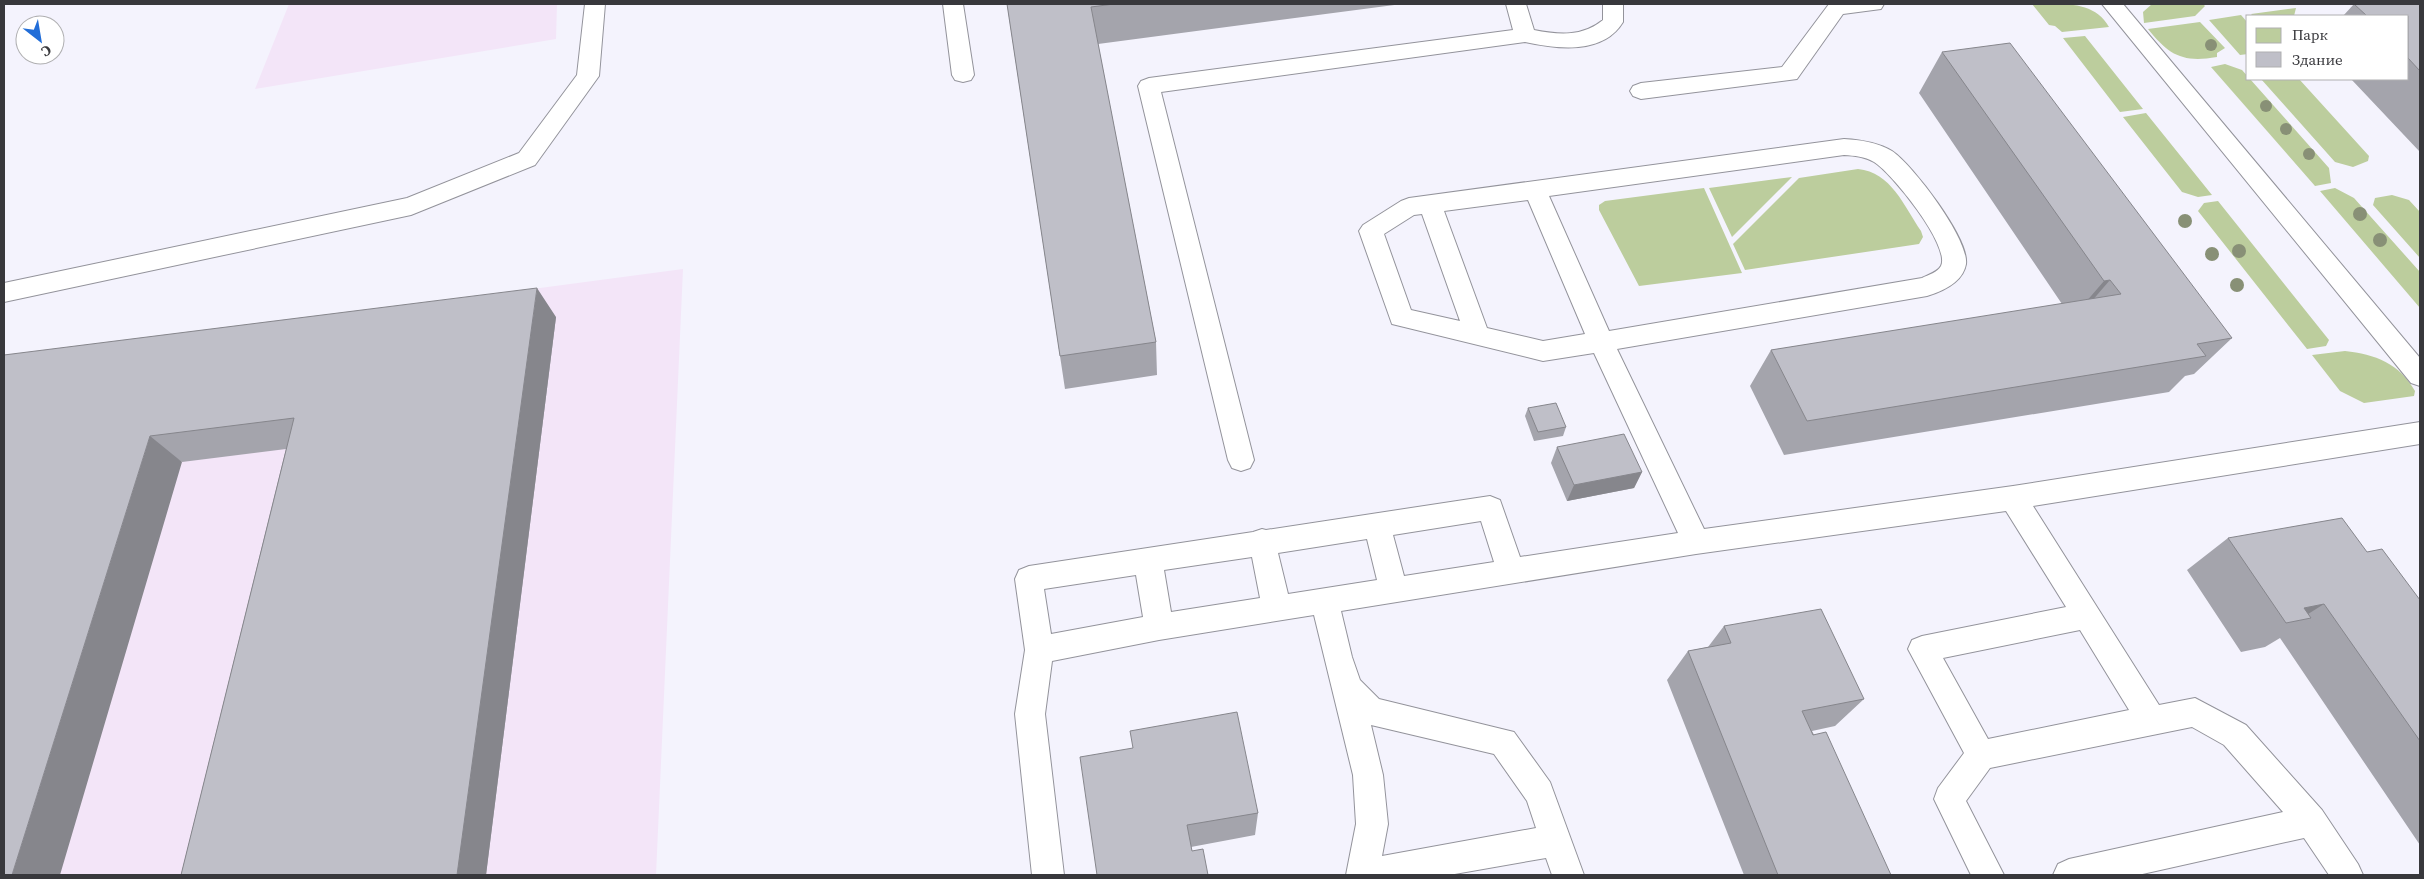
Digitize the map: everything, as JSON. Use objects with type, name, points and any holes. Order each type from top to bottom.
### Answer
[{"type":"lane","points":[[4,293],[411,206],[527,159],[588,76],[594,4]]},
{"type":"lane","points":[[953,4],[963,74]]},
{"type":"lane","points":[[1516,4],[1524,35]]},
{"type":"lane","points":[[1241,460],[1150,86],[1524,35],[1563,42],[1585,40],[1601,34],[1613,22],[1613,4]]},
{"type":"lane","points":[[1641,91],[1788,74],[1836,8],[1874,4]]},
{"type":"lane","points":[[2112,4],[2420,376]]},
{"type":"lane","points":[[1854,146],[1872,150],[1890,160],[1903,172],[1952,247],[1955,260],[1954,268],[1947,277],[1927,287],[1543,351],[1401,317],[1371,231],[1409,207],[1430,204],[1854,146]]},
{"type":"lane","points":[[1536,190],[1602,342],[1696,542]]},
{"type":"lane","points":[[1430,204],[1478,336]]},
{"type":"lane","points":[[1039,650],[1159,628],[1696,542],[2012,498],[2420,433]]},
{"type":"lane","points":[[2012,498],[2152,720]]},
{"type":"lane","points":[[1048,875],[1030,714],[1039,650],[1030,579],[1262,541],[1490,508],[1511,572]]},
{"type":"lane","points":[[1377,524],[1394,590]]},
{"type":"lane","points":[[1262,541],[1277,609]]},
{"type":"lane","points":[[1148,560],[1159,628]]},
{"type":"lane","points":[[1324,602],[1337,657],[1348,689],[1368,775],[1372,824],[1362,875],[1557,840]]},
{"type":"lane","points":[[1981,755],[1922,649],[2085,616]]},
{"type":"lane","points":[[1348,689],[1371,711],[1433,724],[1503,742],[1539,793],[1568,875]]},
{"type":"lane","points":[[1988,875],[1949,799],[1981,755],[2195,712],[2235,735],[2310,820],[2347,875]]},
{"type":"lane","points":[[2069,875],[2310,820]]},
{"type":"shaded area","points":[[289,4],[557,4],[556,39],[255,89]]},
{"type":"shaded area","points":[[683,269],[656,875],[4,875],[4,359]]},
{"type":"green space","points":[[2032,4],[2076,5],[2095,12],[2103,18],[2109,27],[2062,32],[2055,26],[2049,25]]},
{"type":"green space","points":[[2152,4],[2203,4],[2205,6],[2195,16],[2144,23],[2143,12]]},
{"type":"green space","points":[[2296,8],[2294,15],[2251,14]]},
{"type":"green space","points":[[2241,15],[2246,21],[2246,54],[2240,55],[2209,20]]},
{"type":"green space","points":[[2200,22],[2225,48],[2217,53],[2217,57],[2194,59],[2177,55],[2163,45],[2148,29]]},
{"type":"green space","points":[[2085,36],[2143,109],[2120,112],[2063,38]]},
{"type":"green space","points":[[2225,64],[2242,70],[2246,75],[2246,80],[2251,80],[2329,168],[2331,183],[2315,186],[2211,67]]},
{"type":"green space","points":[[2262,80],[2300,80],[2369,156],[2368,161],[2353,167],[2335,162]]},
{"type":"green space","points":[[2146,113],[2212,195],[2198,197],[2182,192],[2123,117]]},
{"type":"green space","points":[[1858,169],[1879,176],[1888,183],[1921,231],[1923,237],[1919,244],[1745,270],[1733,244],[1799,178]]},
{"type":"green space","points":[[1792,177],[1732,237],[1709,188]]},
{"type":"green space","points":[[1704,188],[1742,273],[1639,286],[1599,210],[1599,205],[1605,201]]},
{"type":"green space","points":[[2335,188],[2354,198],[2420,272],[2420,308],[2320,191]]},
{"type":"green space","points":[[2392,195],[2409,200],[2420,212],[2420,258],[2373,205],[2375,198]]},
{"type":"green space","points":[[2218,201],[2329,340],[2326,346],[2307,349],[2198,211],[2204,203]]},
{"type":"green space","points":[[2345,351],[2376,358],[2394,367],[2409,382],[2415,391],[2414,396],[2364,403],[2340,391],[2312,355]]},
{"type":"building","points":[[1007,4],[1114,4],[1091,7],[1156,342],[1060,356]]},
{"type":"building","points":[[2354,4],[2420,4],[2420,71],[2409,59],[2409,15],[2366,15]]},
{"type":"building","points":[[2010,43],[2232,338],[2197,344],[2206,356],[1807,421],[1771,350],[2121,294],[2110,280],[2104,281],[1942,52]]},
{"type":"building","points":[[537,288],[457,875],[181,875],[294,418],[150,436],[12,875],[4,875],[4,355]]},
{"type":"building","points":[[1556,403],[1566,427],[1538,432],[1528,408]]},
{"type":"building","points":[[1624,434],[1642,472],[1574,485],[1557,447]]},
{"type":"building","points":[[2342,518],[2367,552],[2382,549],[2420,600],[2420,741],[2324,604],[2304,608],[2311,618],[2286,623],[2228,538]]},
{"type":"building","points":[[1821,609],[1864,699],[1802,711],[1813,735],[1826,732],[1891,875],[1778,875],[1688,651],[1731,643],[1724,626]]},
{"type":"building","points":[[1237,712],[1258,813],[1187,825],[1192,851],[1203,849],[1208,875],[1097,875],[1080,757],[1133,748],[1130,731]]}]
